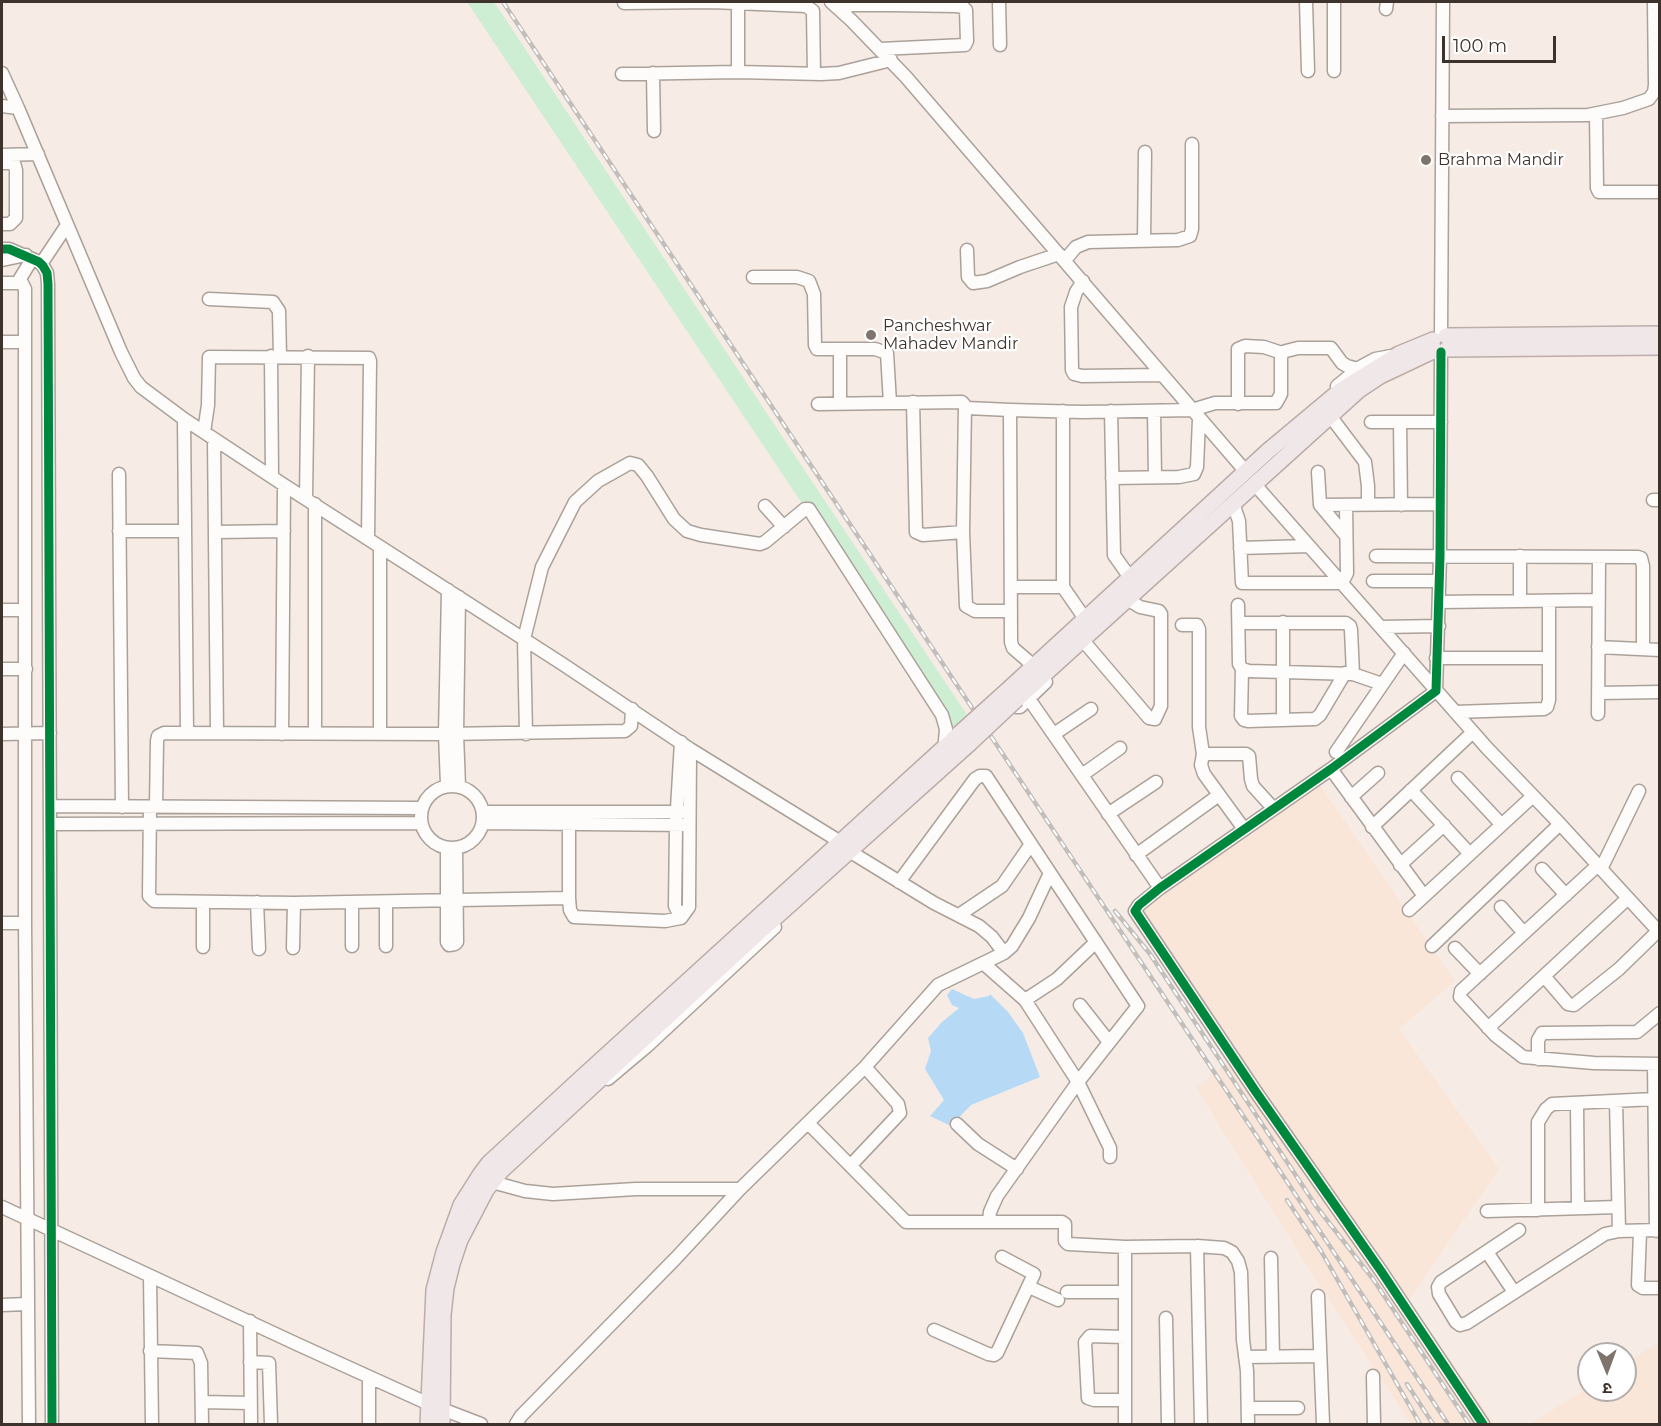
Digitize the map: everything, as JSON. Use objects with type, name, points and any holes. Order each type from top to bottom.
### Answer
[{"type":"main road","points":[[437,1412],[434,1290],[444,1252],[461,1205],[489,1163],[585,1084],[958,741],[1019,695],[1268,451],[1341,390],[1399,361],[1440,344],[1659,334]]},
{"type":"main road","points":[[1440,344],[1659,347]]},
{"type":"main road","points":[[428,1425],[437,1412],[446,1288],[460,1240],[492,1182],[585,1084]]},
{"type":"street","points":[[999,2],[1000,45]]},
{"type":"street","points":[[1306,2],[1308,70]]},
{"type":"street","points":[[1334,2],[1334,71]]},
{"type":"street","points":[[1436,691],[1440,556],[1443,2]]},
{"type":"street","points":[[1442,116],[1596,114],[1649,99],[1654,92],[1657,52],[1654,2]]},
{"type":"street","points":[[624,3],[738,3],[812,8],[814,74]]},
{"type":"street","points":[[738,3],[738,72]]},
{"type":"street","points":[[835,5],[891,60],[1241,466]]},
{"type":"street","points":[[835,5],[956,6],[966,10],[967,41],[964,45],[880,49]]},
{"type":"street","points":[[622,74],[839,73],[891,60]]},
{"type":"street","points":[[2,73],[134,378],[153,396],[214,439],[686,746],[834,838]]},
{"type":"street","points":[[653,73],[654,131]]},
{"type":"street","points":[[2,106],[18,108]]},
{"type":"street","points":[[1596,114],[1597,188],[1599,192],[1659,192]]},
{"type":"street","points":[[967,250],[968,277],[973,283],[987,281],[1020,267],[1062,257],[1088,242],[1178,240],[1190,236],[1192,230],[1192,144]]},
{"type":"street","points":[[1144,152],[1144,240]]},
{"type":"street","points":[[2,155],[38,154]]},
{"type":"street","points":[[2,163],[14,163],[16,170],[16,218],[10,224],[2,224]]},
{"type":"street","points":[[18,282],[33,259],[67,225]]},
{"type":"street","points":[[2,249],[9,249],[33,259],[47,273],[48,284],[52,1425]]},
{"type":"street","points":[[2,260],[33,259]]},
{"type":"street","points":[[753,277],[797,277],[809,281],[814,294],[814,345],[817,349],[875,349],[887,354],[890,403]]},
{"type":"street","points":[[1083,282],[1076,292],[1071,308],[1072,370],[1074,374],[1082,376],[1161,375]]},
{"type":"street","points":[[2,283],[22,283],[25,289],[25,923],[29,1425]]},
{"type":"street","points":[[209,299],[273,302],[279,311],[272,476]]},
{"type":"street","points":[[2,342],[25,342]]},
{"type":"street","points":[[1238,404],[1238,349],[1245,346],[1264,347],[1282,353],[1298,348],[1331,348],[1342,363],[1358,369]]},
{"type":"street","points":[[840,350],[840,403]]},
{"type":"street","points":[[818,404],[962,402],[965,406],[1011,410],[1154,411],[1196,414],[1215,403],[1273,404],[1279,401],[1282,353]]},
{"type":"street","points":[[308,356],[315,733]]},
{"type":"street","points":[[204,432],[208,405],[209,357],[366,356],[370,361],[368,538]]},
{"type":"street","points":[[1019,695],[1020,707],[1016,707],[1001,687],[1241,466],[1358,369],[1375,359],[1399,361]]},
{"type":"street","points":[[1019,695],[1086,644],[1399,361]]},
{"type":"street","points":[[913,402],[916,532],[923,535],[963,532]]},
{"type":"street","points":[[965,406],[963,532],[966,606],[975,611],[1011,611]]},
{"type":"street","points":[[1011,410],[1011,642],[1013,648],[1028,661]]},
{"type":"street","points":[[1063,411],[1063,587],[1081,613]]},
{"type":"street","points":[[1111,411],[1114,555],[1126,572]]},
{"type":"street","points":[[1154,411],[1155,477]]},
{"type":"street","points":[[1112,478],[1179,477],[1194,474],[1197,467],[1196,414]]},
{"type":"street","points":[[184,419],[187,733]]},
{"type":"street","points":[[1334,421],[1365,462],[1368,505]]},
{"type":"street","points":[[1371,422],[1441,422]]},
{"type":"street","points":[[1400,422],[1401,505]]},
{"type":"street","points":[[214,439],[217,532],[217,733]]},
{"type":"street","points":[[526,734],[524,639],[531,602],[542,567],[575,502],[588,489],[630,463],[638,465],[674,519],[687,531],[701,536],[760,544],[805,509],[810,510],[942,715],[946,729],[958,741],[957,762],[621,1070],[607,1080],[585,1084]]},
{"type":"street","points":[[1318,472],[1320,505],[1346,536]]},
{"type":"street","points":[[119,474],[122,807]]},
{"type":"street","points":[[282,734],[284,484]]},
{"type":"street","points":[[1258,488],[1473,732],[1659,932],[1574,1005],[1568,1004],[1544,976]]},
{"type":"street","points":[[1320,505],[1440,504]]},
{"type":"street","points":[[1342,583],[1347,573],[1346,505]]},
{"type":"street","points":[[765,506],[784,527]]},
{"type":"street","points":[[1235,509],[1239,521],[1240,579],[1244,584],[1342,583]]},
{"type":"street","points":[[119,531],[184,531]]},
{"type":"street","points":[[217,532],[284,531]]},
{"type":"street","points":[[1240,548],[1309,546]]},
{"type":"street","points":[[380,547],[380,733]]},
{"type":"street","points":[[1376,556],[1641,558],[1643,566],[1643,649]]},
{"type":"street","points":[[1520,556],[1520,601]]},
{"type":"street","points":[[1598,714],[1599,557]]},
{"type":"street","points":[[1373,581],[1439,581]]},
{"type":"street","points":[[1011,587],[1063,587]]},
{"type":"street","points":[[448,590],[453,786]]},
{"type":"street","points":[[451,734],[459,597]]},
{"type":"street","points":[[1439,602],[1598,600]]},
{"type":"street","points":[[1455,712],[1544,709],[1547,707],[1549,700],[1549,601]]},
{"type":"street","points":[[1086,644],[1149,718],[1155,719],[1161,706],[1161,614],[1160,610],[1140,607],[1132,602]]},
{"type":"street","points":[[1238,605],[1239,664],[1242,669],[1241,716],[1244,720],[1283,720],[1315,718],[1320,715],[1349,674],[1350,626],[1340,622],[1239,622]]},
{"type":"street","points":[[2,610],[25,610]]},
{"type":"street","points":[[1283,622],[1283,720]]},
{"type":"street","points":[[1182,625],[1197,625],[1199,629],[1199,728],[1203,754],[1201,765],[1204,774],[1244,829]]},
{"type":"street","points":[[1381,627],[1439,626]]},
{"type":"street","points":[[1598,647],[1659,650]]},
{"type":"street","points":[[1336,752],[1404,653]]},
{"type":"street","points":[[1436,658],[1549,657]]},
{"type":"street","points":[[2,669],[26,669]]},
{"type":"street","points":[[1242,669],[1349,674],[1382,684]]},
{"type":"street","points":[[1436,691],[1331,769],[1160,888],[1136,908],[1136,914],[1381,1271],[1483,1425]]},
{"type":"street","points":[[1598,693],[1659,692]]},
{"type":"street","points":[[1019,695],[1054,734],[1160,888]]},
{"type":"street","points":[[570,898],[294,903],[151,899],[150,824],[158,736],[164,733],[526,734],[625,731],[631,726],[632,709]]},
{"type":"street","points":[[1054,734],[1091,709]]},
{"type":"street","points":[[1372,827],[1473,732]]},
{"type":"street","points":[[2,734],[50,733]]},
{"type":"street","points":[[585,1084],[617,1039],[834,838],[912,768],[958,741]]},
{"type":"street","points":[[569,823],[571,914],[578,918],[665,921],[681,918],[689,908],[683,819],[686,746]]},
{"type":"street","points":[[1082,775],[1120,748]]},
{"type":"street","points":[[1203,754],[1246,754],[1249,756],[1251,779],[1254,786],[1273,808]]},
{"type":"street","points":[[1331,769],[1424,896]]},
{"type":"street","points":[[1351,797],[1378,772]]},
{"type":"street","points":[[899,882],[975,779],[986,776],[1137,1006],[1078,1082],[993,1203],[989,1221]]},
{"type":"street","points":[[1458,778],[1502,824]]},
{"type":"street","points":[[1108,814],[1156,783]]},
{"type":"street","points":[[453,786],[468,789],[475,795],[483,818],[473,840],[465,845],[451,848],[432,841],[426,835],[421,823],[421,808],[431,793],[453,786]]},
{"type":"street","points":[[1411,790],[1470,854]]},
{"type":"street","points":[[1519,1230],[1441,1282],[1438,1287],[1439,1293],[1460,1325],[1467,1323],[1605,1234],[1619,1231],[1658,1231],[1654,1100],[1657,1064],[1527,1058],[1517,1054],[1488,1028],[1462,1000],[1460,994],[1524,933],[1599,867],[1639,791]]},
{"type":"street","points":[[1136,855],[1219,795]]},
{"type":"street","points":[[1409,910],[1533,796]]},
{"type":"street","points":[[50,807],[421,808]]},
{"type":"street","points":[[483,818],[683,819]]},
{"type":"street","points":[[483,818],[569,823],[683,819]]},
{"type":"street","points":[[50,824],[421,823]]},
{"type":"street","points":[[1432,946],[1560,824]]},
{"type":"street","points":[[1400,865],[1444,825]]},
{"type":"street","points":[[959,915],[1002,886],[1031,844]]},
{"type":"street","points":[[451,848],[452,901]]},
{"type":"street","points":[[854,854],[987,932],[1004,953]]},
{"type":"street","points":[[1542,869],[1566,895]]},
{"type":"street","points":[[516,1425],[521,1416],[676,1258],[740,1189],[865,1067],[938,985],[1004,953],[1012,946],[1029,918],[1050,873]]},
{"type":"street","points":[[1488,1028],[1628,898]]},
{"type":"street","points":[[202,947],[203,902]]},
{"type":"street","points":[[257,902],[259,949]]},
{"type":"street","points":[[352,902],[352,946]]},
{"type":"street","points":[[386,902],[386,946]]},
{"type":"street","points":[[293,948],[294,903]]},
{"type":"street","points":[[1501,907],[1524,933]]},
{"type":"street","points":[[2,923],[25,923]]},
{"type":"street","points":[[1025,1000],[1062,975],[1096,942]]},
{"type":"street","points":[[1455,948],[1480,974]]},
{"type":"street","points":[[983,963],[1025,1000],[1078,1082],[1110,1149],[1110,1157]]},
{"type":"street","points":[[1080,1005],[1109,1042]]},
{"type":"street","points":[[1538,1059],[1538,1040],[1542,1033],[1637,1032],[1659,1014]]},
{"type":"street","points":[[851,1165],[900,1113],[898,1104],[865,1067]]},
{"type":"street","points":[[1538,1210],[1538,1122],[1542,1113],[1552,1104],[1654,1100]]},
{"type":"street","points":[[1616,1101],[1619,1231]]},
{"type":"street","points":[[1577,1103],[1578,1208]]},
{"type":"street","points":[[808,1123],[906,1222],[1062,1222],[1065,1224],[1066,1243],[1125,1247],[1197,1246],[1224,1248],[1232,1252],[1241,1272],[1248,1425]]},
{"type":"street","points":[[957,1124],[978,1144],[1017,1170]]},
{"type":"street","points":[[492,1182],[525,1191],[553,1194],[636,1189],[740,1189]]},
{"type":"street","points":[[2,1207],[369,1377],[437,1412],[481,1425]]},
{"type":"street","points":[[1486,1211],[1618,1207]]},
{"type":"street","points":[[1640,1232],[1638,1285],[1643,1288],[1659,1288]]},
{"type":"street","points":[[1197,1246],[1201,1425]]},
{"type":"street","points":[[1125,1247],[1125,1425]]},
{"type":"street","points":[[1487,1252],[1514,1292]]},
{"type":"street","points":[[934,1330],[994,1355],[1000,1348],[1034,1276],[1032,1271],[1002,1257]]},
{"type":"street","points":[[1271,1258],[1273,1357]]},
{"type":"street","points":[[150,1276],[152,1425]]},
{"type":"street","points":[[1029,1287],[1062,1296],[1125,1292]]},
{"type":"street","points":[[1317,1296],[1323,1425]]},
{"type":"street","points":[[2,1305],[27,1305]]},
{"type":"street","points":[[1166,1318],[1168,1425]]},
{"type":"street","points":[[250,1321],[251,1425]]},
{"type":"street","points":[[1125,1337],[1090,1336],[1085,1342],[1088,1398],[1125,1400]]},
{"type":"street","points":[[150,1352],[197,1353],[201,1363],[202,1425]]},
{"type":"street","points":[[1245,1357],[1320,1356]]},
{"type":"street","points":[[250,1362],[269,1363],[271,1425]]},
{"type":"street","points":[[1373,1376],[1374,1425]]},
{"type":"street","points":[[369,1377],[369,1425]]},
{"type":"street","points":[[202,1402],[250,1403]]},
{"type":"street","points":[[1248,1408],[1298,1408]]},
{"type":"shaded area","points":[[1320,785],[1455,981],[1399,1029],[1499,1169],[1409,1300],[1495,1424],[1411,1424],[1316,1280],[1196,1088],[1239,1052],[1140,911]]},
{"type":"shaded area","points":[[1659,1342],[1659,1424],[1530,1424],[1577,1395],[1577,1402],[1637,1402],[1637,1356]]},
{"type":"green space","points":[[467,2],[494,2],[967,715],[952,728]]},
{"type":"water","points":[[952,989],[974,999],[990,994],[1008,1012],[1023,1033],[1040,1077],[971,1105],[951,1126],[930,1116],[944,1100],[925,1069],[931,1051],[928,1038],[959,1008],[952,1005],[947,995]]},
{"type":"railway","points":[[503,2],[1448,1424]]},
{"type":"railway","points":[[1115,911],[1150,954],[1316,1206],[1373,1279],[1469,1424]]},
{"type":"railway","points":[[1287,1200],[1321,1251],[1420,1424]]},
{"type":"railway","points":[[1407,1384],[1433,1424]]},
{"type":"cycle path","points":[[2,249],[9,249],[39,262],[47,273],[48,284],[52,1424]]},
{"type":"cycle path","points":[[1441,352],[1440,556],[1436,691],[1331,769],[1160,888],[1135,911],[1483,1424]]},
{"type":"place","name":"Brahma Mandir","points":[[1426,160]]},
{"type":"place","name":"Pancheshwar Mahadev Mandir","points":[[871,335]]}]
